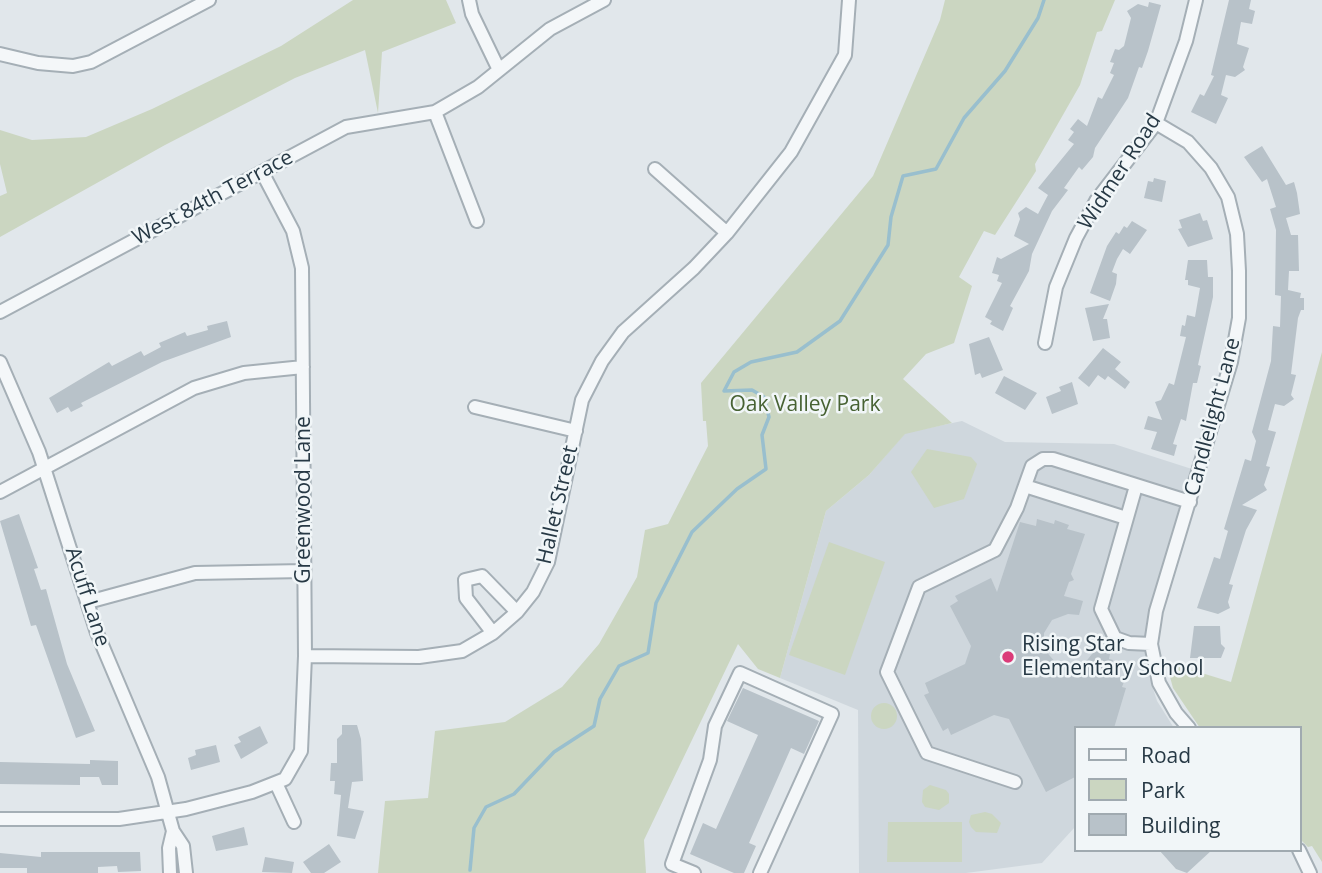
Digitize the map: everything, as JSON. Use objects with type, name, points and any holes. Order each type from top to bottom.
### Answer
[{"type":"street","points":[[0,54],[38,63],[73,66],[90,62],[209,0]]},
{"type":"street","points":[[469,0],[472,14],[499,70]]},
{"type":"street","name":"West 84th Terrace","points":[[0,312],[346,127],[435,112],[478,87],[550,29],[604,0]]},
{"type":"street","name":"Hallet Street","points":[[305,656],[419,657],[462,651],[492,633],[517,612],[533,592],[553,547],[582,400],[602,361],[624,332],[694,268],[727,233],[791,152],[845,55],[849,0]]},
{"type":"street","name":"Widmer Road","points":[[1045,343],[1056,287],[1076,239],[1096,201],[1156,123],[1186,41],[1196,0]]},
{"type":"street","points":[[435,112],[477,221]]},
{"type":"street","name":"Candlelight Lane","points":[[1156,123],[1188,142],[1211,168],[1228,197],[1237,234],[1239,318],[1233,351],[1156,611],[1152,644],[1159,683],[1176,713],[1187,726]]},
{"type":"street","points":[[655,169],[727,233]]},
{"type":"street","name":"Greenwood Lane","points":[[262,172],[293,230],[301,257],[305,656],[302,751],[285,779],[276,783]]},
{"type":"street","name":"Acuff Lane","points":[[0,362],[44,467],[97,633],[145,743],[173,831],[183,846],[186,873]]},
{"type":"street","points":[[0,492],[194,388],[244,373],[303,367]]},
{"type":"street","name":"Hallet Street","points":[[475,407],[576,431]]},
{"type":"street","points":[[1015,782],[926,753],[887,672],[919,587],[995,550],[1017,508],[1032,466],[1043,459],[1053,459],[1190,502]]},
{"type":"street","points":[[1025,486],[1126,519]]},
{"type":"street","points":[[1136,486],[1101,609],[1115,638],[1129,643],[1152,644]]},
{"type":"street","points":[[88,602],[195,573],[304,571]]},
{"type":"street","points":[[492,633],[466,598],[466,580],[482,576],[517,612]]},
{"type":"street","points":[[694,873],[672,864],[710,760],[715,726],[740,673],[832,714],[760,873]]},
{"type":"street","points":[[0,819],[119,819],[169,813],[253,792],[276,783],[294,821]]},
{"type":"street","name":"Acuff Lane","points":[[170,873],[169,848],[173,831]]},
{"type":"street","points":[[1300,852],[1310,873]]},
{"type":"shaded area","points":[[962,421],[1005,442],[1114,444],[1195,470],[1147,619],[1147,670],[1157,701],[1173,726],[1074,726],[1074,828],[1042,863],[966,873],[859,873],[858,710],[780,678],[826,511],[869,475],[905,433]]},
{"type":"green space","points":[[353,0],[446,0],[456,23],[382,52],[378,113],[365,50],[295,78],[165,145],[0,237],[0,196],[7,193],[0,164],[0,130],[32,140],[86,137],[152,109],[281,46]]},
{"type":"green space","name":"Oak Valley Park","points":[[945,0],[1115,0],[1102,31],[1097,32],[1080,85],[1035,164],[1036,171],[995,235],[984,231],[959,277],[972,286],[954,343],[926,354],[903,379],[952,423],[905,434],[869,475],[826,511],[780,678],[758,669],[738,644],[644,840],[646,873],[378,873],[385,801],[428,798],[435,731],[505,722],[562,687],[599,644],[637,577],[645,530],[668,524],[708,446],[706,421],[703,421],[701,383],[873,176],[940,20]]},
{"type":"green space","points":[[1322,352],[1322,862],[1312,846],[1308,847],[1301,840],[1301,726],[1199,726],[1173,688],[1166,662],[1231,682]]},
{"type":"green space","points":[[927,449],[971,457],[977,464],[964,499],[934,508],[911,472]]},
{"type":"green space","points":[[829,542],[885,562],[845,675],[789,655]]},
{"type":"green space","points":[[884,703],[893,707],[897,716],[893,725],[884,729],[875,725],[871,716],[875,707]]},
{"type":"green space","points":[[930,785],[946,790],[949,794],[949,803],[939,810],[925,807],[922,802],[923,790]]},
{"type":"green space","points":[[985,812],[992,814],[1001,823],[997,833],[976,832],[971,827],[971,815]]},
{"type":"green space","points":[[888,822],[962,822],[962,862],[887,862]]},
{"type":"building","points":[[1229,0],[1251,0],[1249,9],[1255,11],[1252,24],[1241,22],[1237,44],[1249,48],[1243,67],[1245,70],[1235,77],[1226,75],[1221,95],[1228,98],[1216,124],[1191,112],[1200,94],[1204,96],[1214,76],[1211,75]]},
{"type":"building","points":[[1149,2],[1161,5],[1142,68],[1139,67],[1128,98],[1095,148],[1093,157],[1082,170],[1079,167],[1064,188],[1068,190],[1052,211],[1032,254],[1029,271],[1010,306],[1013,308],[1003,331],[990,324],[992,321],[985,317],[1002,283],[997,281],[999,275],[992,273],[997,257],[1001,259],[1029,244],[1014,236],[1020,219],[1018,213],[1026,207],[1038,214],[1048,195],[1038,188],[1074,144],[1068,140],[1074,132],[1070,129],[1078,119],[1087,126],[1098,97],[1102,99],[1114,75],[1110,73],[1114,63],[1110,62],[1115,49],[1119,50],[1124,46],[1131,18],[1127,11],[1138,4],[1148,7]]},
{"type":"building","points":[[1262,146],[1286,185],[1294,182],[1297,193],[1300,214],[1286,218],[1291,235],[1298,235],[1299,271],[1289,271],[1288,290],[1301,293],[1304,310],[1301,310],[1298,318],[1291,374],[1296,375],[1291,395],[1294,399],[1284,406],[1275,404],[1268,430],[1276,432],[1266,466],[1270,467],[1264,485],[1267,490],[1242,505],[1257,510],[1246,530],[1229,584],[1233,585],[1228,602],[1230,608],[1218,614],[1197,608],[1214,557],[1220,559],[1228,531],[1224,529],[1245,459],[1251,461],[1256,441],[1252,432],[1271,361],[1273,326],[1280,327],[1281,296],[1275,295],[1276,230],[1270,209],[1276,207],[1267,179],[1262,182],[1244,157]]},
{"type":"building","points":[[1154,178],[1166,181],[1162,202],[1144,198],[1148,181],[1153,182]]},
{"type":"building","points":[[1200,213],[1203,221],[1207,220],[1213,239],[1188,247],[1178,229],[1182,228],[1179,220]]},
{"type":"building","points":[[1132,221],[1147,230],[1130,254],[1123,249],[1117,259],[1112,272],[1117,274],[1116,284],[1110,301],[1090,293],[1107,246],[1116,232],[1119,234],[1124,226],[1127,228]]},
{"type":"building","points":[[1188,260],[1207,260],[1208,277],[1213,277],[1213,297],[1198,365],[1201,366],[1197,383],[1193,383],[1186,421],[1181,419],[1173,444],[1177,445],[1174,456],[1151,449],[1157,432],[1144,429],[1148,416],[1162,420],[1155,402],[1161,400],[1169,383],[1174,385],[1186,337],[1180,336],[1182,325],[1185,326],[1187,315],[1195,317],[1200,288],[1188,285],[1188,280],[1185,280]]},
{"type":"building","points":[[1109,304],[1103,319],[1107,319],[1110,338],[1093,341],[1085,308]]},
{"type":"building","points":[[227,321],[231,337],[162,362],[81,403],[83,406],[71,412],[68,407],[57,413],[49,398],[109,362],[112,366],[141,351],[144,356],[161,347],[159,343],[185,332],[187,336],[208,330],[207,326]]},
{"type":"building","points":[[989,337],[1003,370],[982,378],[980,373],[975,375],[969,344]]},
{"type":"building","points":[[1103,348],[1121,362],[1115,369],[1130,382],[1125,389],[1108,376],[1105,380],[1098,375],[1089,387],[1078,378]]},
{"type":"building","points":[[1004,376],[1037,393],[1025,410],[995,393]]},
{"type":"building","points":[[1072,382],[1078,404],[1052,414],[1046,397],[1061,391],[1059,387]]},
{"type":"building","points":[[19,514],[38,568],[34,569],[41,590],[46,589],[67,664],[95,731],[76,738],[36,625],[31,626],[0,521]]},
{"type":"building","name":"Rising Star Elementary School","points":[[1037,519],[1054,524],[1055,520],[1069,525],[1067,529],[1085,534],[1071,574],[1074,580],[1069,582],[1064,596],[1083,601],[1079,615],[1068,614],[1052,620],[1044,633],[1044,649],[1056,663],[1070,667],[1084,664],[1096,649],[1110,654],[1109,659],[1113,660],[1108,674],[1125,679],[1122,687],[1126,688],[1115,726],[1074,726],[1074,778],[1046,792],[1009,719],[994,715],[951,735],[948,728],[943,731],[924,695],[929,693],[925,683],[965,664],[971,646],[950,606],[958,601],[955,596],[991,578],[997,592],[1020,522],[1036,526]]},
{"type":"building","points":[[1194,626],[1220,626],[1221,644],[1225,648],[1221,658],[1190,658]]},
{"type":"building","points":[[743,688],[819,721],[804,754],[791,748],[749,843],[756,846],[744,873],[734,873],[690,854],[703,823],[716,829],[758,735],[727,721]]},
{"type":"building","points":[[342,725],[357,725],[361,739],[363,781],[352,782],[348,808],[364,811],[355,839],[337,836],[341,795],[334,794],[335,781],[330,781],[331,763],[337,763],[337,739],[342,734]]},
{"type":"building","points":[[260,726],[268,743],[241,759],[234,745],[241,742],[238,737]]},
{"type":"building","points":[[216,745],[220,762],[191,770],[188,758],[196,755],[195,750]]},
{"type":"building","points":[[90,760],[118,761],[118,785],[102,785],[99,777],[80,777],[80,785],[0,784],[0,762],[90,764]]},
{"type":"building","points":[[244,827],[248,845],[216,851],[212,836]]},
{"type":"building","points":[[329,844],[341,862],[324,873],[311,873],[303,862]]},
{"type":"building","points":[[41,852],[140,852],[141,871],[118,872],[117,866],[98,867],[98,873],[27,873],[27,868],[0,868],[0,853],[41,857]]},
{"type":"building","points":[[1161,852],[1210,852],[1187,873],[1176,869]]},
{"type":"building","points":[[265,857],[294,862],[292,873],[262,872]]},
{"type":"waterway","points":[[470,870],[474,828],[486,807],[514,794],[554,752],[594,726],[600,699],[619,666],[648,653],[656,603],[692,532],[737,489],[766,469],[762,435],[769,417],[764,397],[752,390],[724,391],[734,372],[751,362],[797,352],[840,321],[888,245],[891,217],[903,176],[936,169],[964,118],[1005,71],[1038,18],[1044,0]]},
{"type":"place","name":"Rising Star Elementary School","points":[[1008,657]]}]
